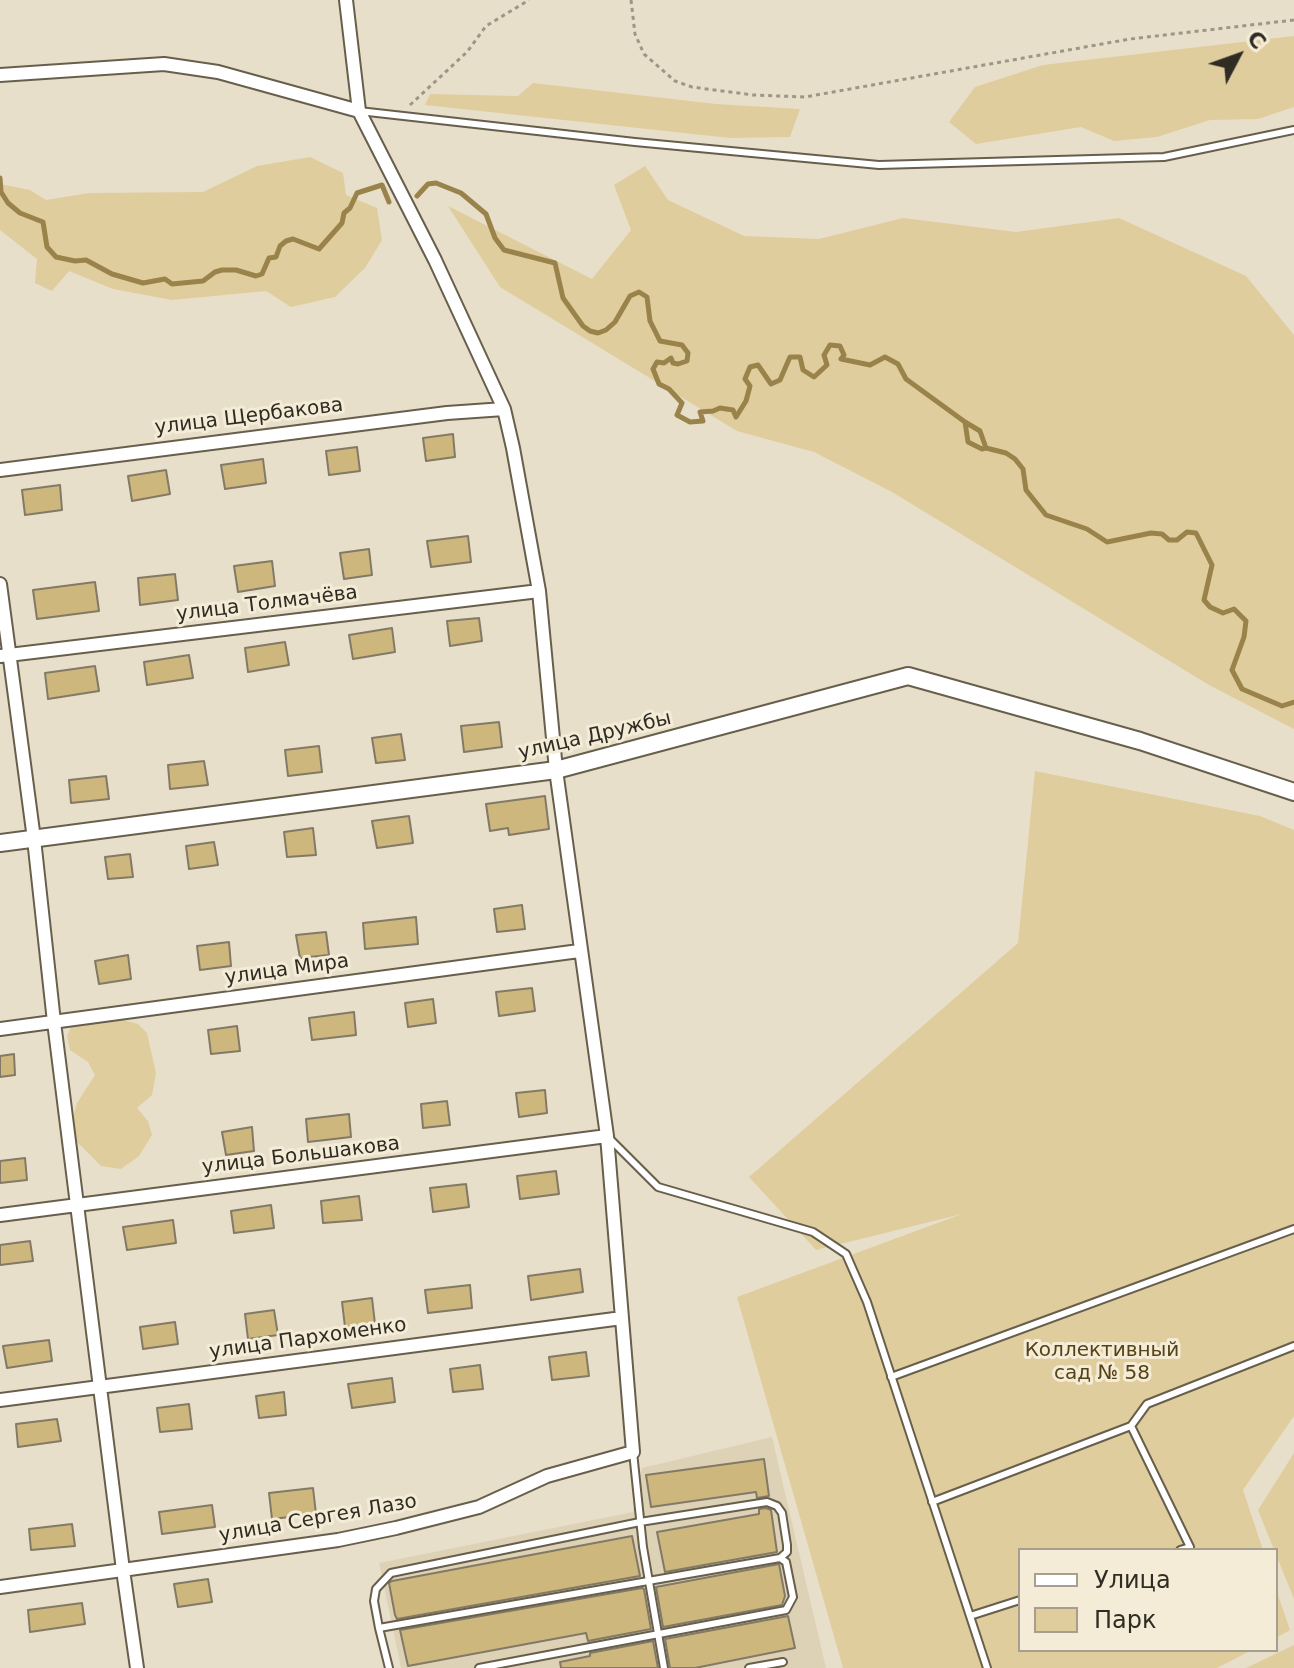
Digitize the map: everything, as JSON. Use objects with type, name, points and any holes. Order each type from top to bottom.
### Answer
[{"type":"street","points":[[346,0],[359,111],[435,260],[504,409],[539,591],[556,770],[607,1136],[633,1452]]},
{"type":"street","points":[[0,75],[164,64],[218,72],[359,111]]},
{"type":"street","name":"улица Щербакова","points":[[0,470],[447,413],[504,409]]},
{"type":"street","points":[[0,584],[5,655],[34,839],[54,1022],[137,1668]]},
{"type":"street","name":"улица Толмачёва","points":[[5,655],[539,591]]},
{"type":"street","name":"улица Дружбы","points":[[0,843],[556,770],[908,676],[1140,741],[1294,792]]},
{"type":"street","name":"улица Мира","points":[[0,1029],[579,951]]},
{"type":"street","name":"улица Большакова","points":[[0,1215],[607,1136]]},
{"type":"street","name":"улица Пархоменко","points":[[0,1400],[622,1318]]},
{"type":"street","name":"улица Сергея Лазо","points":[[0,1587],[338,1540],[479,1507],[547,1476],[633,1452]]},
{"type":"lane","points":[[359,111],[879,165],[1164,157],[1294,130]]},
{"type":"lane","points":[[607,1136],[658,1187],[813,1232],[846,1254],[867,1302],[987,1668]]},
{"type":"lane","points":[[891,1377],[1294,1229]]},
{"type":"lane","points":[[932,1502],[1131,1426],[1147,1404],[1294,1346]]},
{"type":"lane","points":[[1131,1426],[1190,1547],[1187,1548]]},
{"type":"lane","points":[[633,1452],[648,1580],[664,1668]]},
{"type":"lane","points":[[379,1628],[780,1558],[787,1552],[782,1513],[777,1506],[767,1502],[640,1522],[391,1573],[376,1589],[374,1601],[379,1628],[389,1668]]},
{"type":"lane","points":[[479,1668],[786,1610],[793,1597],[786,1562],[780,1558]]},
{"type":"lane","points":[[970,1616],[1018,1601]]},
{"type":"lane","points":[[749,1668],[783,1662]]},
{"type":"path","points":[[396,113],[413,103],[467,52],[486,26],[529,0]]},
{"type":"path","points":[[631,0],[635,34],[644,54],[675,81],[692,87],[753,95],[805,97],[1130,39],[1294,20]]},
{"type":"shaded area","points":[[772,1437],[826,1668],[401,1668],[379,1563],[633,1512],[642,1468]]},
{"type":"green space","points":[[1294,36],[1294,107],[1258,119],[1210,120],[1157,137],[1114,141],[1081,127],[976,144],[949,122],[975,87],[1043,65]]},
{"type":"green space","points":[[533,83],[716,104],[800,109],[790,137],[730,138],[425,105],[430,94],[518,96]]},
{"type":"green space","points":[[310,157],[343,173],[346,195],[377,208],[382,240],[365,268],[335,297],[291,307],[266,291],[172,300],[113,289],[69,271],[52,291],[35,283],[37,259],[0,230],[0,184],[30,190],[46,200],[89,193],[203,192],[257,166]]},
{"type":"green space","points":[[645,166],[668,200],[744,236],[819,239],[903,218],[1016,232],[1119,218],[1246,276],[1294,335],[1294,729],[1209,685],[892,492],[814,452],[737,431],[500,287],[448,206],[592,279],[631,230],[614,185]]},
{"type":"green space","name":"Коллективный сад № 58","points":[[1035,771],[1260,816],[1294,830],[1294,1416],[1243,1490],[1262,1548],[1018,1548],[1018,1652],[1248,1652],[1217,1668],[843,1668],[737,1297],[962,1214],[816,1250],[749,1177],[1018,943]]},
{"type":"green space","points":[[123,1020],[138,1024],[147,1033],[156,1073],[152,1095],[137,1108],[148,1121],[152,1135],[139,1156],[121,1169],[101,1166],[77,1142],[73,1118],[77,1103],[95,1075],[88,1062],[70,1050],[67,1036],[71,1027]]},
{"type":"green space","points":[[1294,1453],[1294,1599],[1278,1559],[1278,1548],[1273,1548],[1258,1510]]},
{"type":"green space","points":[[1278,1595],[1290,1630],[1278,1637]]},
{"type":"green space","points":[[1294,1645],[1294,1668],[1246,1668]]},
{"type":"building","points":[[453,434],[455,457],[426,461],[423,438]]},
{"type":"building","points":[[357,447],[360,471],[329,475],[326,451]]},
{"type":"building","points":[[263,459],[266,483],[225,489],[221,465]]},
{"type":"building","points":[[166,470],[170,494],[132,501],[128,476]]},
{"type":"building","points":[[60,485],[62,510],[25,515],[22,490]]},
{"type":"building","points":[[468,536],[471,562],[431,567],[427,541]]},
{"type":"building","points":[[369,549],[372,575],[344,579],[340,553]]},
{"type":"building","points":[[272,561],[275,586],[238,592],[234,566]]},
{"type":"building","points":[[175,574],[178,600],[140,605],[138,578]]},
{"type":"building","points":[[95,582],[99,611],[37,619],[33,590]]},
{"type":"building","points":[[479,618],[482,641],[450,646],[447,621]]},
{"type":"building","points":[[392,628],[395,652],[353,659],[349,635]]},
{"type":"building","points":[[285,642],[289,665],[248,672],[245,648]]},
{"type":"building","points":[[189,655],[193,678],[147,685],[144,662]]},
{"type":"building","points":[[95,666],[99,691],[48,699],[45,673]]},
{"type":"building","points":[[499,722],[502,747],[464,752],[461,726]]},
{"type":"building","points":[[401,734],[405,760],[376,763],[372,738]]},
{"type":"building","points":[[319,746],[322,772],[288,776],[285,750]]},
{"type":"building","points":[[204,761],[208,785],[170,789],[168,765]]},
{"type":"building","points":[[106,776],[109,799],[71,803],[69,780]]},
{"type":"building","points":[[545,796],[549,829],[509,835],[508,828],[490,831],[486,804]]},
{"type":"building","points":[[409,816],[413,843],[377,848],[372,821]]},
{"type":"building","points":[[313,828],[316,855],[287,857],[284,832]]},
{"type":"building","points":[[214,842],[218,865],[189,869],[186,846]]},
{"type":"building","points":[[130,854],[133,877],[108,879],[105,857]]},
{"type":"building","points":[[522,905],[525,929],[497,932],[494,909]]},
{"type":"building","points":[[416,917],[418,944],[365,949],[363,923]]},
{"type":"building","points":[[326,932],[329,955],[300,958],[296,935]]},
{"type":"building","points":[[229,942],[231,966],[200,970],[197,946]]},
{"type":"building","points":[[128,955],[131,979],[99,984],[95,961]]},
{"type":"building","points":[[532,988],[535,1011],[499,1016],[496,992]]},
{"type":"building","points":[[433,999],[436,1023],[408,1027],[405,1003]]},
{"type":"building","points":[[354,1012],[356,1035],[312,1040],[309,1018]]},
{"type":"building","points":[[237,1026],[240,1051],[211,1054],[208,1030]]},
{"type":"building","points":[[14,1054],[15,1075],[0,1077],[0,1056]]},
{"type":"building","points":[[545,1090],[547,1113],[519,1117],[516,1093]]},
{"type":"building","points":[[447,1101],[450,1125],[423,1128],[421,1104]]},
{"type":"building","points":[[349,1114],[351,1137],[308,1142],[306,1119]]},
{"type":"building","points":[[252,1127],[254,1151],[226,1155],[222,1132]]},
{"type":"building","points":[[25,1158],[27,1180],[0,1183],[0,1161]]},
{"type":"building","points":[[556,1171],[559,1194],[520,1199],[517,1176]]},
{"type":"building","points":[[466,1184],[469,1207],[433,1212],[430,1188]]},
{"type":"building","points":[[359,1196],[362,1220],[323,1223],[321,1201]]},
{"type":"building","points":[[271,1205],[274,1228],[234,1233],[231,1211]]},
{"type":"building","points":[[173,1220],[176,1243],[127,1250],[123,1227]]},
{"type":"building","points":[[30,1241],[33,1261],[0,1265],[0,1245]]},
{"type":"building","points":[[580,1269],[583,1292],[531,1300],[528,1276]]},
{"type":"building","points":[[470,1285],[472,1308],[428,1313],[425,1290]]},
{"type":"building","points":[[372,1298],[375,1324],[345,1327],[342,1302]]},
{"type":"building","points":[[274,1310],[278,1335],[248,1339],[245,1314]]},
{"type":"building","points":[[175,1322],[178,1344],[143,1349],[140,1327]]},
{"type":"building","points":[[49,1340],[52,1361],[7,1368],[3,1346]]},
{"type":"building","points":[[586,1352],[589,1376],[552,1380],[549,1357]]},
{"type":"building","points":[[480,1365],[483,1389],[453,1392],[450,1369]]},
{"type":"building","points":[[392,1378],[395,1402],[352,1408],[348,1384]]},
{"type":"building","points":[[284,1392],[286,1415],[259,1418],[256,1396]]},
{"type":"building","points":[[189,1404],[192,1429],[160,1432],[157,1408]]},
{"type":"building","points":[[57,1419],[61,1441],[18,1447],[16,1424]]},
{"type":"building","points":[[764,1459],[769,1496],[757,1498],[756,1492],[651,1507],[646,1475]]},
{"type":"building","points":[[313,1488],[316,1514],[272,1519],[269,1493]]},
{"type":"building","points":[[212,1505],[215,1527],[162,1534],[159,1512]]},
{"type":"building","points":[[759,1509],[771,1510],[777,1552],[665,1572],[657,1532],[759,1514]]},
{"type":"building","points":[[72,1524],[75,1546],[31,1550],[29,1529]]},
{"type":"building","points":[[632,1536],[640,1576],[397,1619],[395,1615],[389,1583],[392,1581]]},
{"type":"building","points":[[779,1564],[785,1596],[782,1605],[663,1627],[656,1587]]},
{"type":"building","points":[[208,1579],[212,1602],[178,1607],[174,1584]]},
{"type":"building","points":[[642,1588],[651,1629],[588,1641],[586,1633],[408,1666],[400,1630]]},
{"type":"building","points":[[82,1603],[85,1624],[30,1632],[28,1610]]},
{"type":"building","points":[[788,1616],[795,1648],[695,1668],[670,1668],[665,1639]]},
{"type":"building","points":[[653,1641],[658,1668],[561,1668],[560,1662],[590,1656],[590,1653]]},
{"type":"waterway","points":[[0,178],[1,192],[8,203],[20,213],[43,222],[47,247],[56,257],[86,260],[112,274],[143,283],[165,279],[172,284],[203,281],[222,270],[236,270],[256,276],[262,274],[269,258],[276,257],[280,246],[286,241],[293,239],[319,249],[342,223],[344,213],[357,193],[382,185],[389,202]]},
{"type":"waterway","points":[[417,196],[428,184],[436,183],[461,193],[486,214],[495,238],[504,250],[555,263],[563,298],[590,331],[598,333],[606,330],[615,322],[630,296],[639,292],[647,297],[650,321],[660,341],[682,345],[688,353],[687,361],[678,364],[673,363],[671,358],[664,363],[657,362],[653,369],[659,384],[669,389],[682,403],[677,415],[690,422],[703,421],[700,412],[720,408],[733,410],[736,417],[746,401],[750,386],[745,379],[750,367],[758,365],[771,384],[780,380],[790,357],[800,357],[803,370],[814,377],[827,365],[824,355],[830,345],[840,346],[844,355],[841,359],[870,365],[885,357],[898,364],[906,379],[965,422],[968,442],[982,449],[1006,453],[1015,459],[1023,469],[1026,490],[1046,515],[1087,529],[1107,542],[1151,533],[1177,540],[1187,532],[1196,533],[1212,565],[1204,600],[1223,613],[1234,609],[1246,621],[1244,637],[1232,670],[1242,689],[1282,706],[1294,702]]},
{"type":"waterway","points":[[965,422],[980,431],[986,448]]}]
